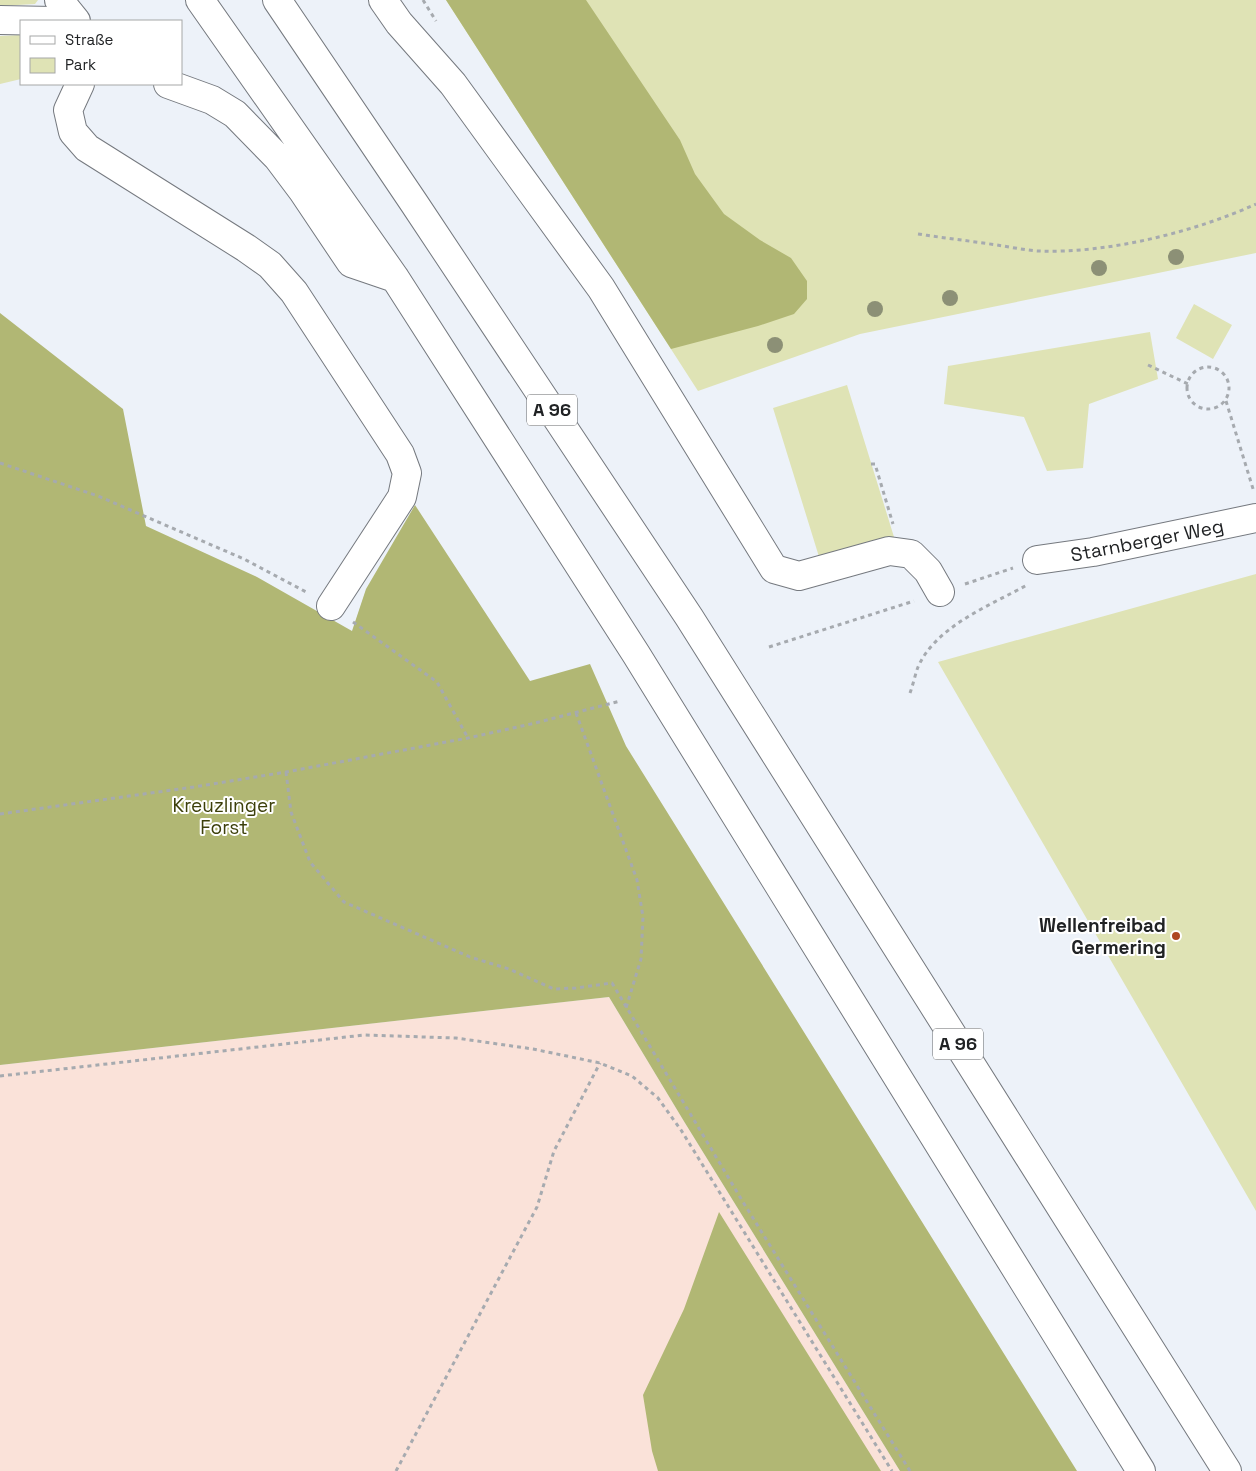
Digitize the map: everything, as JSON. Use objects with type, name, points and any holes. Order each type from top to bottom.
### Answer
[{"type":"main road","points":[[59,0],[75,20]]},
{"type":"main road","points":[[200,0],[394,278],[636,654],[1140,1471]]},
{"type":"main road","name":"A 96","points":[[277,0],[689,617],[1227,1471]]},
{"type":"main road","points":[[384,0],[398,23],[453,84],[601,288],[774,569],[799,576],[889,551],[911,554],[928,571],[940,592]]},
{"type":"main road","points":[[0,20],[20,20]]},
{"type":"main road","points":[[80,85],[68,110],[73,132],[87,148],[270,265],[294,292],[400,454],[407,473],[402,497],[331,606]]},
{"type":"main road","points":[[171,85],[212,100],[234,114],[278,158],[351,263],[394,278]]},
{"type":"main road","name":"Starnberger Weg","points":[[1033,573],[1093,552],[1256,518]]},
{"type":"path","points":[[918,234],[1038,251],[1075,250],[1121,244],[1159,236],[1228,217],[1256,204]]},
{"type":"path","points":[[1148,365],[1188,384]]},
{"type":"path","points":[[1213,368],[1220,370],[1228,381],[1230,388],[1226,400],[1214,409],[1207,410],[1200,408],[1190,398],[1187,391],[1188,384],[1194,372],[1200,369],[1213,368]]},
{"type":"path","points":[[1226,400],[1256,498]]},
{"type":"path","points":[[0,463],[98,496],[244,559],[331,606],[437,682],[468,738]]},
{"type":"path","points":[[871,464],[875,464],[897,534],[911,554]]},
{"type":"path","points":[[769,647],[940,592],[1033,573]]},
{"type":"path","points":[[910,693],[918,666],[931,646],[956,624],[1033,573]]},
{"type":"path","points":[[0,814],[286,772],[468,738],[620,702]]},
{"type":"path","points":[[576,713],[637,880],[643,917],[641,959],[626,1008]]},
{"type":"path","points":[[286,772],[291,812],[310,862],[344,902],[470,957],[509,969],[554,989],[612,983],[743,1202],[910,1471]]},
{"type":"path","points":[[0,1076],[364,1036],[456,1038],[600,1063],[632,1076],[658,1098],[681,1130],[892,1471]]},
{"type":"path","points":[[396,1471],[537,1207],[554,1151],[600,1063]]},
{"type":"shaded area","points":[[609,997],[900,1471],[0,1471],[0,1065]]},
{"type":"green space","points":[[0,0],[38,0],[35,4],[0,6]]},
{"type":"green space","points":[[446,0],[1256,0],[1256,253],[860,334],[698,391]]},
{"type":"green space","points":[[446,0],[586,0],[680,140],[695,174],[724,214],[760,240],[791,258],[807,281],[807,299],[794,314],[758,326],[671,349]]},
{"type":"green space","points":[[20,35],[20,79],[0,84],[0,36]]},
{"type":"green space","points":[[1194,304],[1232,325],[1213,359],[1176,338]]},
{"type":"green space","name":"Kreuzlinger Forst","points":[[0,313],[123,409],[146,526],[257,577],[352,631],[366,589],[415,505],[530,681],[590,664],[626,746],[1077,1471],[900,1471],[609,997],[0,1065]]},
{"type":"green space","points":[[1150,332],[1158,379],[1089,404],[1083,468],[1047,471],[1024,417],[944,404],[948,366]]},
{"type":"green space","points":[[847,385],[894,537],[820,560],[773,408]]},
{"type":"green space","name":"Wellenfreibad Germering","points":[[1256,574],[1256,1211],[938,662]]},
{"type":"green space","points":[[719,1212],[881,1471],[658,1471],[652,1451],[643,1395],[684,1309]]},
{"type":"place","name":"Wellenfreibad Germering","points":[[1176,936]]}]
